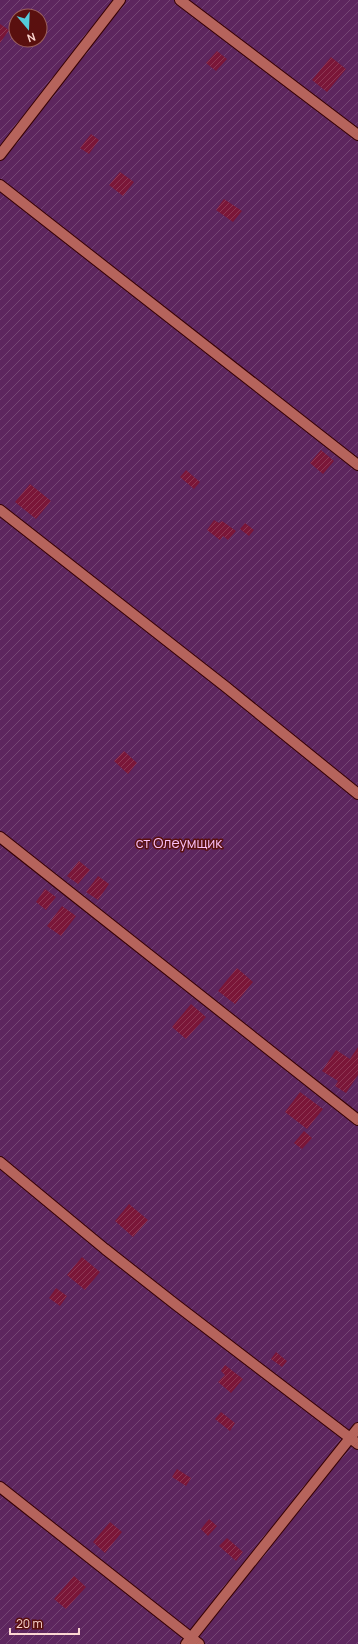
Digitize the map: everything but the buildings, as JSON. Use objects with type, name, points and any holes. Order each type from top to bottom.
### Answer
[{"type":"lane","points":[[0,156],[120,0]]},
{"type":"lane","points":[[180,0],[358,135]]},
{"type":"lane","points":[[0,185],[358,465]]},
{"type":"lane","points":[[0,510],[226,687],[358,794]]},
{"type":"lane","points":[[0,837],[358,1120]]},
{"type":"lane","points":[[0,1162],[105,1249],[354,1441]]},
{"type":"lane","points":[[0,1487],[192,1642],[354,1441],[358,1428]]},
{"type":"green space","name":"ст Олеумщик","points":[[0,0],[358,0],[358,1644],[0,1644]]}]
